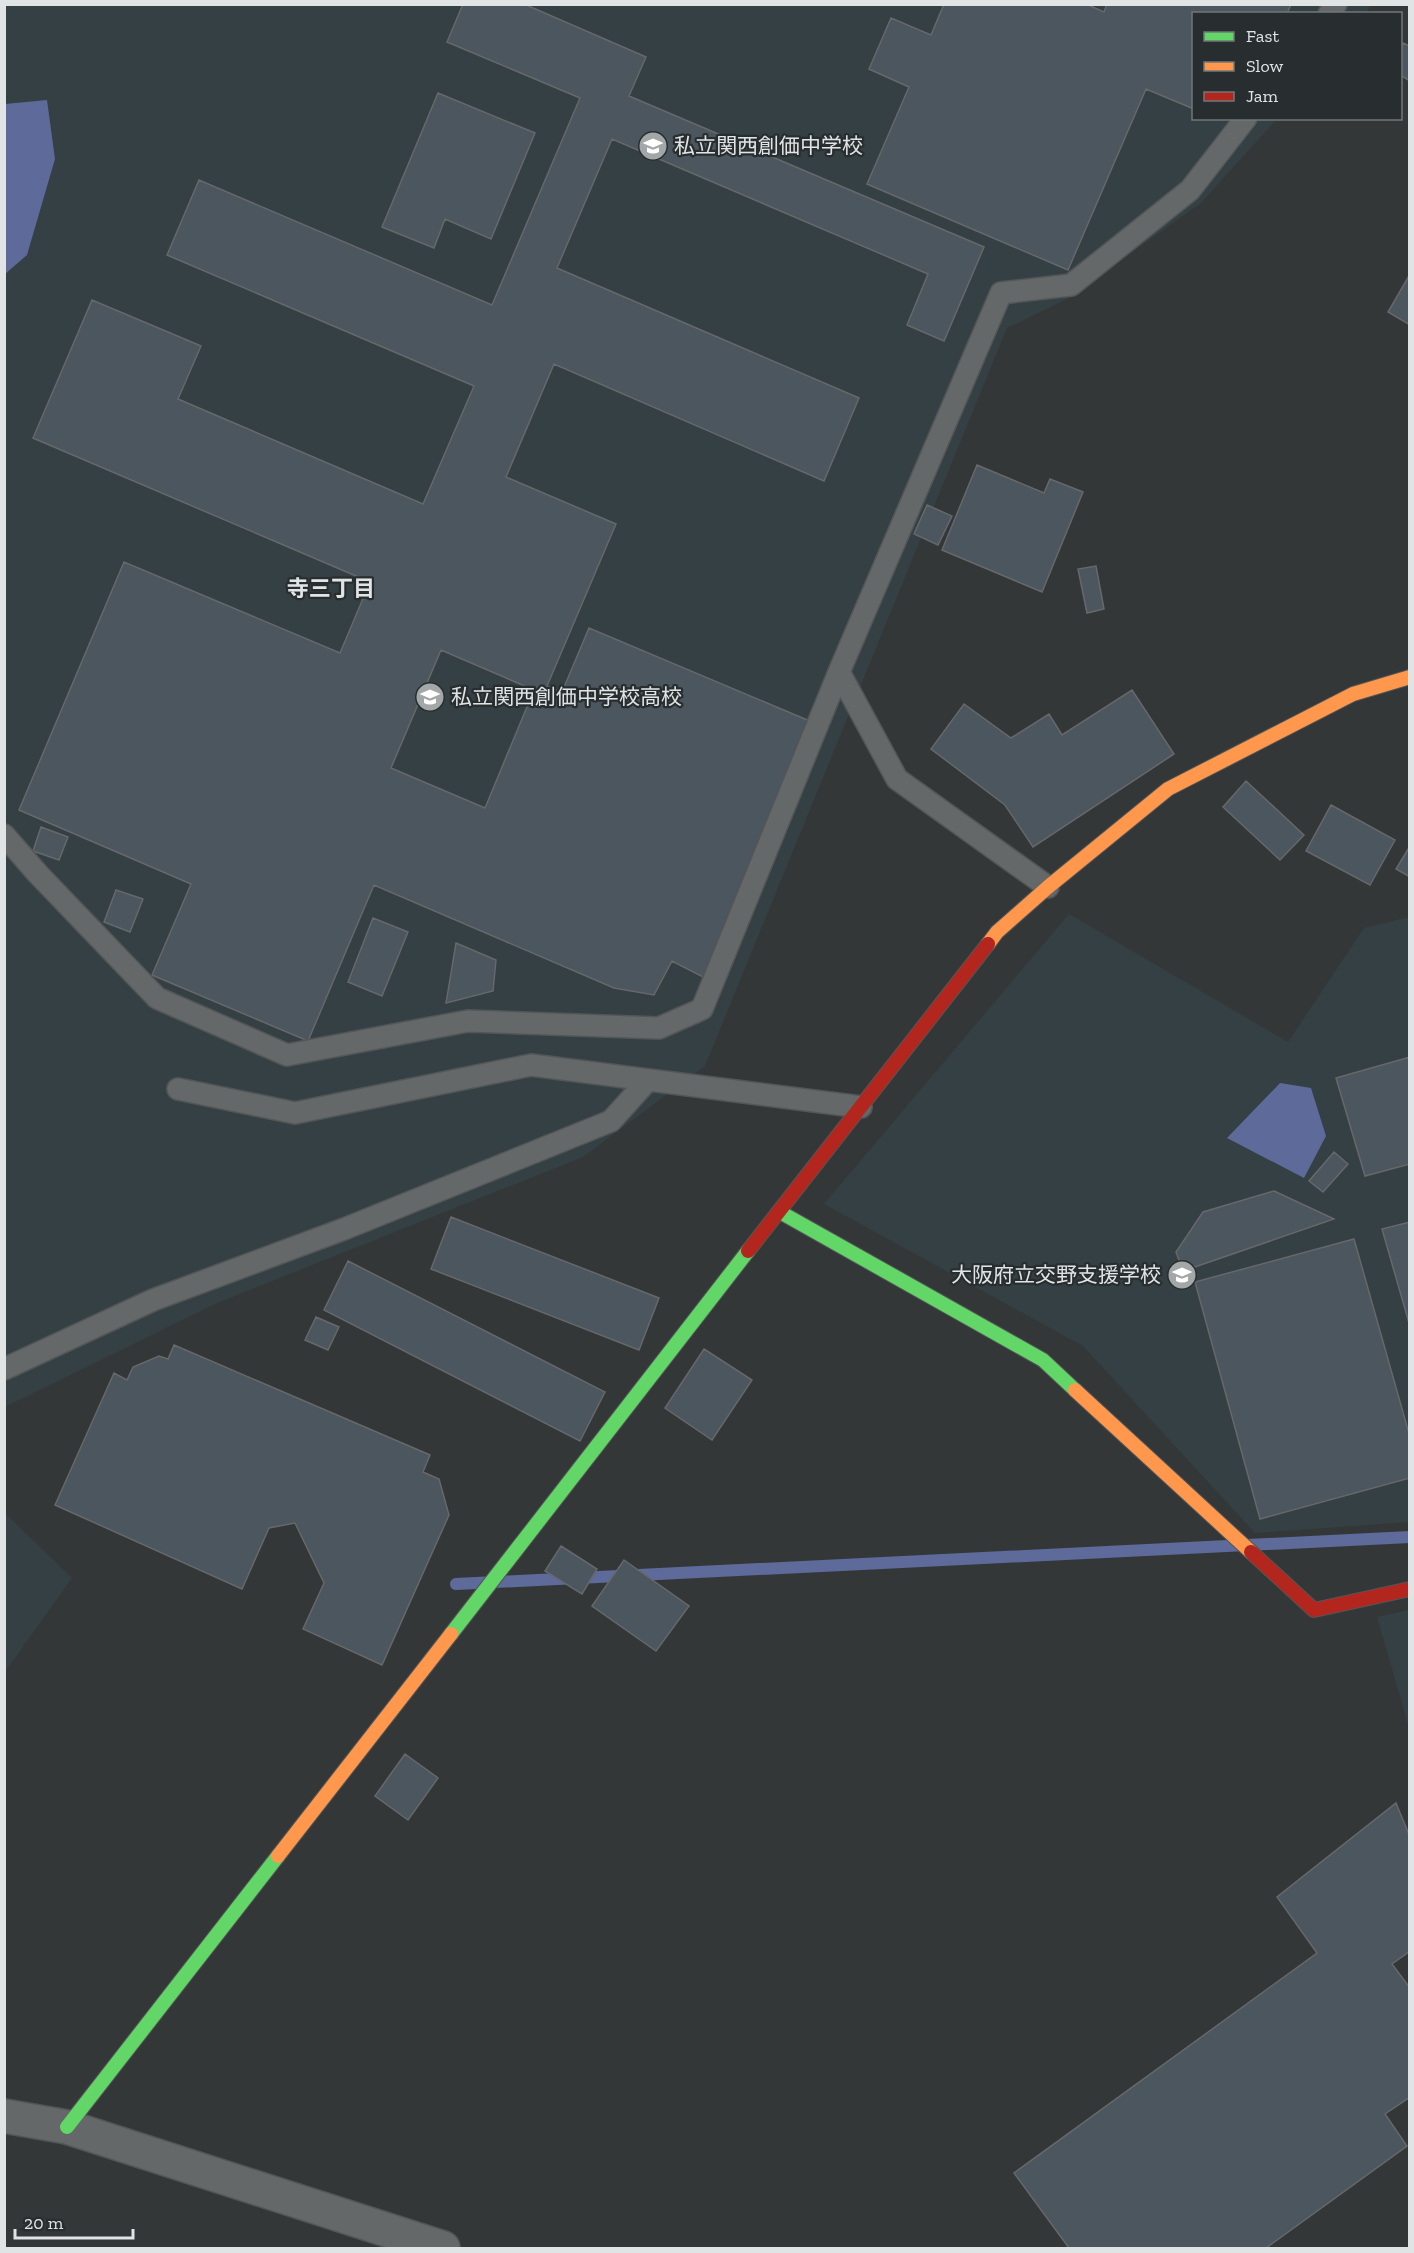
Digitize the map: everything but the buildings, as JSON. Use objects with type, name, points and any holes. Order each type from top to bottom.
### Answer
[{"type":"street","points":[[67,2127],[997,932],[1048,887],[1168,789],[1353,694],[1410,677]]},
{"type":"street","points":[[780,1212],[1043,1360],[1314,1610],[1410,1589]]},
{"type":"street","points":[[4,2116],[67,2127],[443,2248]]},
{"type":"lane","points":[[4,835],[38,874],[157,998],[287,1055],[468,1021],[659,1028],[702,1009],[839,672],[1001,293],[1071,285],[1190,190],[1244,120]]},
{"type":"lane","points":[[839,672],[897,779],[1048,887]]},
{"type":"lane","points":[[178,1089],[295,1113],[531,1065],[861,1107]]},
{"type":"lane","points":[[4,1369],[153,1300],[344,1229],[611,1120],[648,1080]]},
{"type":"shaded area","name":"私立関西創価中学校高校","points":[[5,5],[1370,5],[1367,12],[1192,12],[1192,120],[1276,120],[1201,203],[1065,300],[1007,328],[705,1066],[583,1157],[217,1303],[5,1407]]},
{"type":"shaded area","name":"大阪府立交野支援学校","points":[[1069,914],[1288,1042],[1364,928],[1409,917],[1409,1522],[1255,1533],[1083,1346],[824,1204]]},
{"type":"shaded area","points":[[5,1513],[72,1578],[5,1672]]},
{"type":"shaded area","points":[[1410,1610],[1409,1728],[1377,1617]]},
{"type":"water","points":[[47,100],[55,159],[27,255],[5,274],[5,104]]},
{"type":"water","points":[[1280,1083],[1311,1088],[1326,1136],[1304,1178],[1227,1138]]},
{"type":"waterway","points":[[456,1584],[1410,1537]]},
{"type":"traffic: fast","points":[[780,1212],[1043,1360],[1075,1390]]},
{"type":"traffic: fast","points":[[451,1634],[748,1251]]},
{"type":"traffic: fast","points":[[67,2127],[278,1856]]},
{"type":"traffic: slow","points":[[988,944],[997,932],[1048,887],[1168,789],[1353,694],[1410,677]]},
{"type":"traffic: slow","points":[[1075,1390],[1251,1552]]},
{"type":"traffic: slow","points":[[278,1856],[451,1634]]},
{"type":"traffic: jam","points":[[748,1251],[988,944]]},
{"type":"traffic: jam","points":[[1251,1552],[1314,1610],[1410,1589]]},
{"type":"place","name":"私立関西創価中学校","points":[[653,146]]},
{"type":"place","name":"私立関西創価中学校高校","points":[[430,697]]},
{"type":"place","name":"大阪府立交野支援学校","points":[[1182,1275]]},
{"type":"district","name":"寺三丁目","points":[[331,588]]}]
